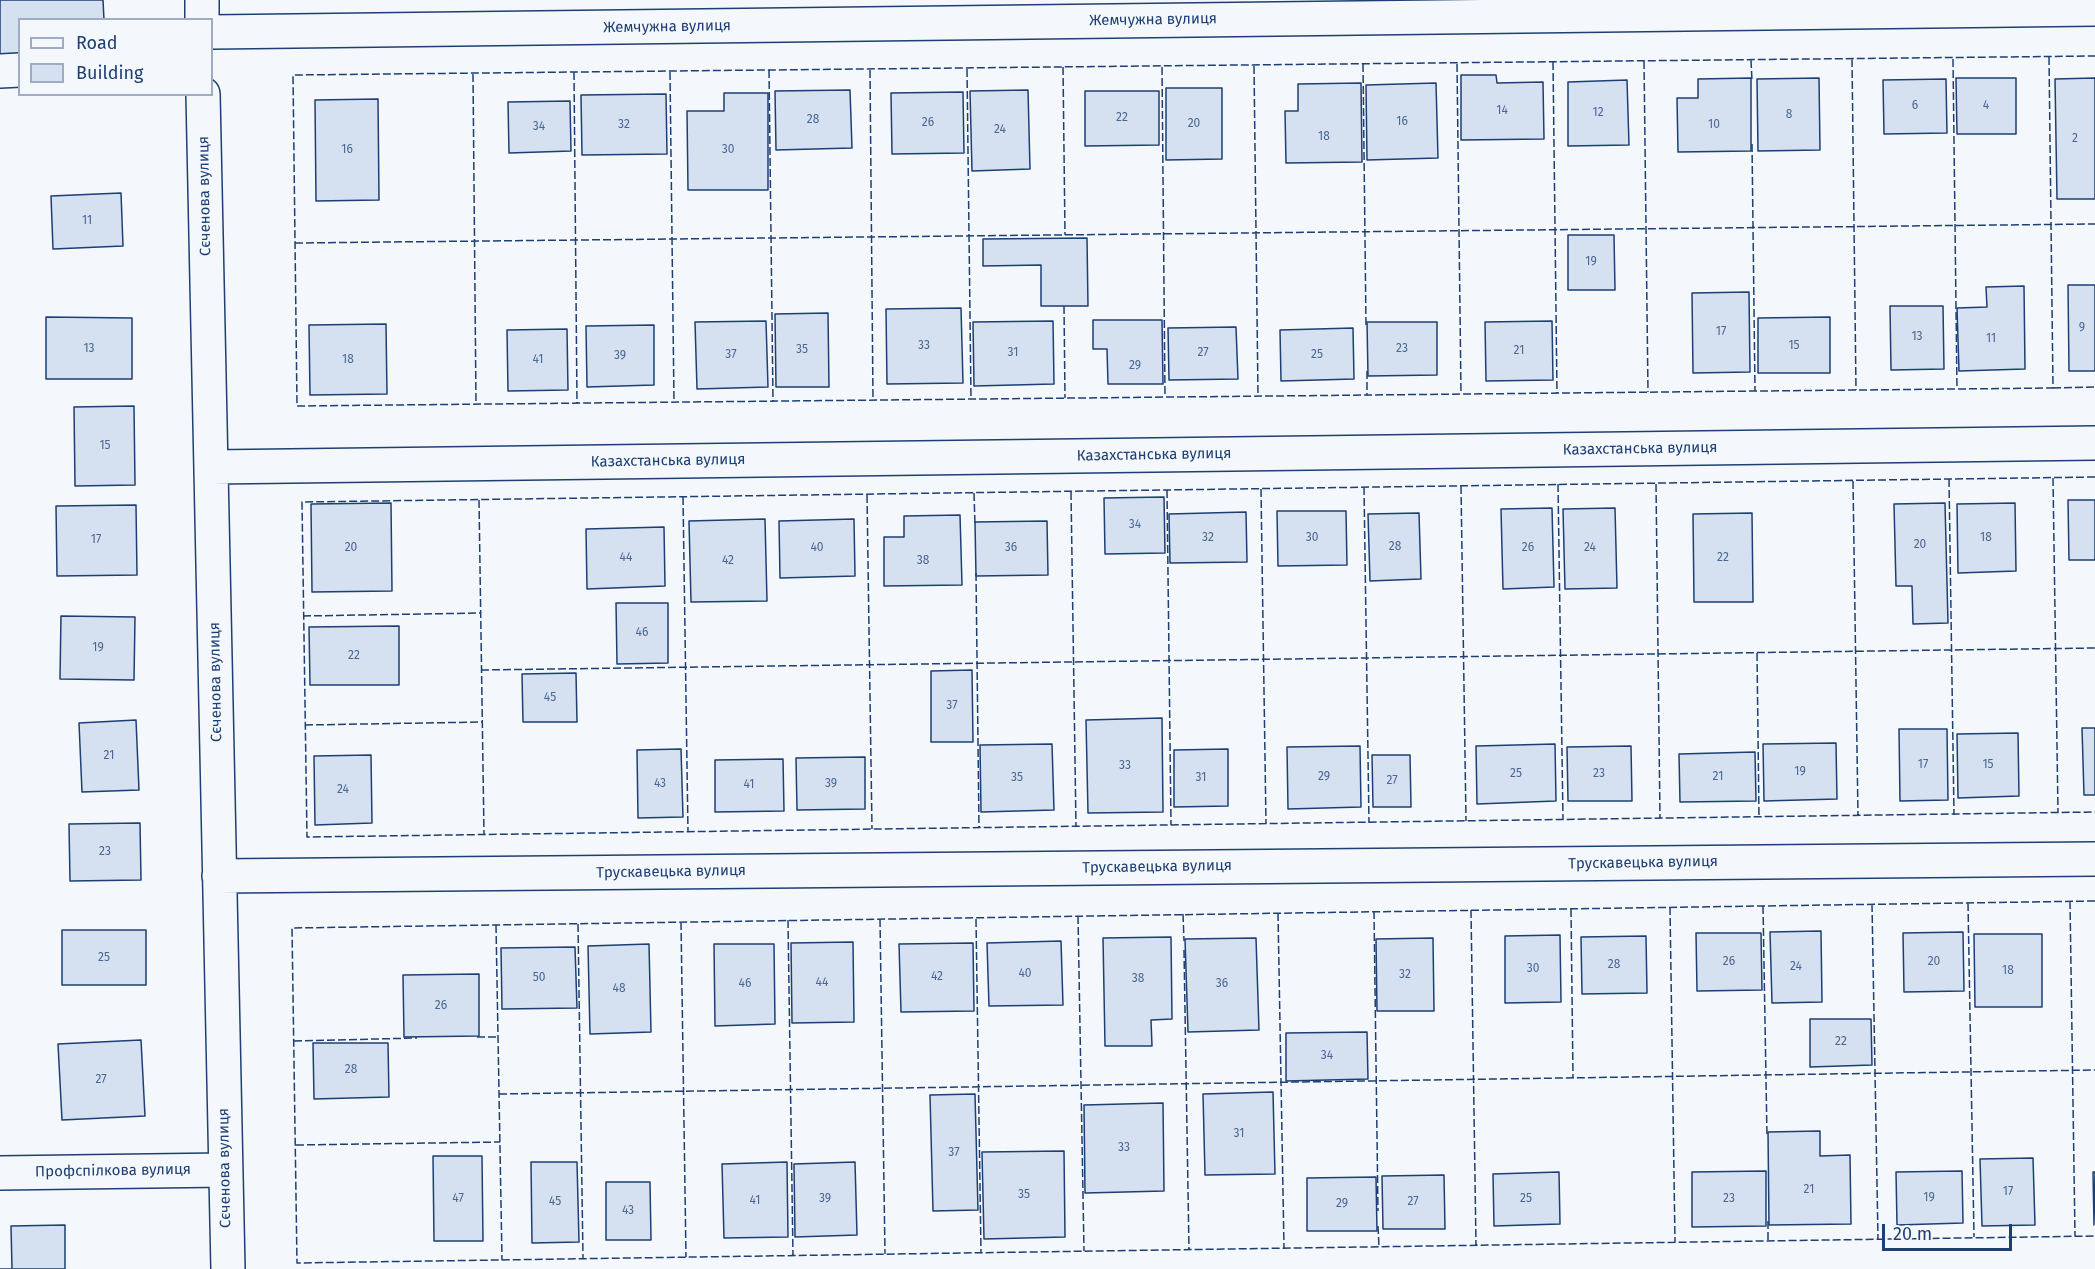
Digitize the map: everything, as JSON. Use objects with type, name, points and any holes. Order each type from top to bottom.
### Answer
[{"type":"street","points":[[201,0],[202,18]]},
{"type":"street","name":"Жемчужна вулиця","points":[[213,32],[2095,9]]},
{"type":"street","points":[[0,71],[18,70]]},
{"type":"street","name":"Сєченова вулиця","points":[[203,96],[228,1269]]},
{"type":"street","name":"Казахстанська вулиця","points":[[212,467],[2095,443]]},
{"type":"street","name":"Трускавецька вулиця","points":[[219,876],[2095,859]]},
{"type":"street","name":"Профспілкова вулиця","points":[[0,1173],[225,1170]]},
{"type":"building","points":[[0,0],[103,0],[104,18],[18,18],[18,61],[0,62]]},
{"type":"building","points":[[1461,75],[1496,75],[1497,83],[1543,82],[1544,139],[1461,140]]},
{"type":"building","points":[[1751,78],[1751,151],[1678,152],[1677,98],[1698,98],[1698,79]]},
{"type":"building","points":[[1819,78],[1820,150],[1758,151],[1757,79]]},
{"type":"building","points":[[1956,78],[2016,78],[2016,134],[1957,134]]},
{"type":"building","points":[[2095,78],[2095,199],[2057,199],[2055,79]]},
{"type":"building","points":[[1946,79],[1947,133],[1884,134],[1883,80]]},
{"type":"building","points":[[1627,80],[1629,145],[1568,146],[1568,82]]},
{"type":"building","points":[[1361,83],[1362,162],[1286,163],[1285,111],[1298,111],[1298,84]]},
{"type":"building","points":[[1436,83],[1438,158],[1367,160],[1366,85]]},
{"type":"building","points":[[1166,88],[1222,88],[1222,159],[1166,160]]},
{"type":"building","points":[[850,90],[852,148],[776,150],[775,91]]},
{"type":"building","points":[[1028,90],[1030,169],[972,171],[970,91]]},
{"type":"building","points":[[1085,91],[1159,91],[1159,145],[1085,146]]},
{"type":"building","points":[[963,92],[964,153],[892,154],[891,93]]},
{"type":"building","points":[[724,93],[768,93],[768,190],[688,190],[687,111],[724,111]]},
{"type":"building","points":[[666,94],[667,154],[582,155],[581,95]]},
{"type":"building","points":[[378,99],[379,200],[316,201],[315,100]]},
{"type":"building","points":[[570,101],[571,151],[509,153],[508,102]]},
{"type":"building","points":[[121,193],[123,246],[53,249],[51,196]]},
{"type":"building","points":[[1568,235],[1614,235],[1615,290],[1568,290]]},
{"type":"building","points":[[1087,238],[1088,306],[1041,306],[1041,265],[983,266],[983,239]]},
{"type":"building","points":[[2068,285],[2095,285],[2095,371],[2069,371]]},
{"type":"building","points":[[2024,286],[2025,369],[1959,371],[1957,308],[1987,307],[1986,287]]},
{"type":"building","points":[[1749,292],[1750,372],[1693,373],[1692,293]]},
{"type":"building","points":[[1890,306],[1943,306],[1944,369],[1891,370]]},
{"type":"building","points":[[961,308],[963,383],[887,384],[886,309]]},
{"type":"building","points":[[828,313],[829,387],[776,387],[775,314]]},
{"type":"building","points":[[46,317],[132,318],[132,379],[46,379]]},
{"type":"building","points":[[1830,317],[1830,373],[1758,373],[1758,318]]},
{"type":"building","points":[[1093,320],[1162,320],[1163,384],[1108,384],[1107,349],[1093,349]]},
{"type":"building","points":[[766,321],[768,387],[697,389],[695,322]]},
{"type":"building","points":[[1053,321],[1054,384],[974,386],[973,322]]},
{"type":"building","points":[[1552,321],[1553,380],[1486,381],[1485,322]]},
{"type":"building","points":[[1367,322],[1437,322],[1437,375],[1368,376]]},
{"type":"building","points":[[386,324],[387,394],[310,395],[309,325]]},
{"type":"building","points":[[654,325],[654,385],[587,387],[586,326]]},
{"type":"building","points":[[1236,327],[1238,379],[1169,380],[1168,328]]},
{"type":"building","points":[[1353,328],[1354,379],[1281,381],[1280,330]]},
{"type":"building","points":[[567,329],[568,390],[508,391],[507,330]]},
{"type":"building","points":[[134,406],[135,485],[75,486],[74,407]]},
{"type":"building","points":[[1164,497],[1165,553],[1105,554],[1104,498]]},
{"type":"building","points":[[2068,500],[2095,500],[2095,560],[2069,560]]},
{"type":"building","points":[[391,503],[392,591],[312,592],[311,504]]},
{"type":"building","points":[[1945,503],[1948,623],[1913,624],[1912,586],[1896,586],[1894,504]]},
{"type":"building","points":[[2015,503],[2016,571],[1958,573],[1957,504]]},
{"type":"building","points":[[136,505],[137,575],[57,576],[56,506]]},
{"type":"building","points":[[1552,508],[1554,587],[1503,589],[1501,509]]},
{"type":"building","points":[[1615,508],[1617,588],[1565,589],[1563,509]]},
{"type":"building","points":[[1277,511],[1346,511],[1347,565],[1278,566]]},
{"type":"building","points":[[1246,512],[1247,562],[1170,563],[1169,514]]},
{"type":"building","points":[[1419,513],[1421,579],[1370,581],[1368,514]]},
{"type":"building","points":[[1752,513],[1753,602],[1694,602],[1693,514]]},
{"type":"building","points":[[960,515],[962,585],[884,586],[884,537],[904,537],[904,516]]},
{"type":"building","points":[[765,519],[767,601],[691,602],[689,521]]},
{"type":"building","points":[[854,519],[855,576],[780,578],[779,521]]},
{"type":"building","points":[[1047,521],[1048,575],[976,576],[975,522]]},
{"type":"building","points":[[664,527],[665,586],[587,589],[586,529]]},
{"type":"building","points":[[616,603],[668,603],[668,663],[617,664]]},
{"type":"building","points":[[61,616],[135,617],[134,680],[60,679]]},
{"type":"building","points":[[399,626],[399,685],[310,685],[309,627]]},
{"type":"building","points":[[972,670],[973,742],[931,742],[931,671]]},
{"type":"building","points":[[576,673],[577,722],[523,722],[522,674]]},
{"type":"building","points":[[1162,718],[1163,812],[1088,813],[1086,720]]},
{"type":"building","points":[[136,720],[139,790],[82,792],[79,723]]},
{"type":"building","points":[[2082,728],[2095,728],[2095,795],[2084,795]]},
{"type":"building","points":[[1899,729],[1947,729],[1948,800],[1900,801]]},
{"type":"building","points":[[2018,733],[2019,796],[1958,798],[1957,734]]},
{"type":"building","points":[[1836,743],[1837,799],[1764,801],[1763,744]]},
{"type":"building","points":[[1052,744],[1054,810],[981,812],[980,745]]},
{"type":"building","points":[[1555,744],[1556,801],[1477,804],[1476,746]]},
{"type":"building","points":[[1360,746],[1361,807],[1288,809],[1287,747]]},
{"type":"building","points":[[1631,746],[1632,801],[1568,801],[1567,747]]},
{"type":"building","points":[[681,749],[683,817],[638,818],[637,750]]},
{"type":"building","points":[[1228,749],[1228,806],[1174,807],[1174,750]]},
{"type":"building","points":[[1755,752],[1756,801],[1680,802],[1679,754]]},
{"type":"building","points":[[371,755],[372,823],[315,825],[314,756]]},
{"type":"building","points":[[1372,755],[1410,755],[1411,807],[1373,807]]},
{"type":"building","points":[[865,757],[865,809],[797,810],[796,758]]},
{"type":"building","points":[[783,759],[784,811],[715,812],[715,760]]},
{"type":"building","points":[[140,823],[141,880],[70,881],[69,824]]},
{"type":"building","points":[[62,930],[146,930],[146,985],[62,985]]},
{"type":"building","points":[[1821,931],[1822,1002],[1772,1003],[1770,932]]},
{"type":"building","points":[[1963,932],[1964,991],[1904,992],[1903,933]]},
{"type":"building","points":[[1696,933],[1761,933],[1762,990],[1697,991]]},
{"type":"building","points":[[1974,934],[2042,934],[2042,1007],[1975,1007]]},
{"type":"building","points":[[1560,935],[1561,1002],[1505,1003],[1505,936]]},
{"type":"building","points":[[1646,936],[1647,993],[1582,994],[1581,937]]},
{"type":"building","points":[[1171,937],[1172,1019],[1151,1020],[1152,1046],[1105,1046],[1103,938]]},
{"type":"building","points":[[1256,938],[1259,1030],[1188,1032],[1185,939]]},
{"type":"building","points":[[1433,938],[1434,1011],[1377,1011],[1376,939]]},
{"type":"building","points":[[1061,941],[1063,1005],[989,1006],[987,943]]},
{"type":"building","points":[[853,942],[854,1022],[792,1023],[791,943]]},
{"type":"building","points":[[973,943],[974,1011],[901,1012],[899,944]]},
{"type":"building","points":[[649,944],[651,1032],[590,1034],[588,946]]},
{"type":"building","points":[[714,944],[774,944],[775,1024],[715,1026]]},
{"type":"building","points":[[575,947],[577,1008],[502,1009],[501,948]]},
{"type":"building","points":[[479,974],[479,1036],[404,1037],[403,975]]},
{"type":"building","points":[[1810,1019],[1871,1019],[1872,1065],[1810,1067]]},
{"type":"building","points":[[1367,1032],[1368,1079],[1286,1081],[1286,1033]]},
{"type":"building","points":[[141,1040],[145,1116],[62,1120],[58,1044]]},
{"type":"building","points":[[313,1043],[388,1043],[389,1097],[314,1099]]},
{"type":"building","points":[[1273,1092],[1275,1174],[1205,1175],[1203,1094]]},
{"type":"building","points":[[975,1094],[978,1210],[933,1211],[930,1095]]},
{"type":"building","points":[[1163,1103],[1164,1191],[1085,1193],[1084,1105]]},
{"type":"building","points":[[1820,1131],[1820,1156],[1850,1155],[1851,1224],[1769,1225],[1768,1132]]},
{"type":"building","points":[[1064,1151],[1065,1237],[984,1239],[982,1152]]},
{"type":"building","points":[[433,1156],[482,1156],[483,1241],[434,1241]]},
{"type":"building","points":[[2033,1158],[2035,1225],[1982,1226],[1980,1159]]},
{"type":"building","points":[[531,1162],[577,1162],[579,1242],[532,1243]]},
{"type":"building","points":[[787,1162],[788,1237],[724,1238],[722,1164]]},
{"type":"building","points":[[855,1162],[857,1235],[795,1237],[794,1164]]},
{"type":"building","points":[[1766,1171],[1766,1226],[1692,1227],[1692,1172]]},
{"type":"building","points":[[1962,1171],[1963,1223],[1897,1225],[1896,1172]]},
{"type":"building","points":[[1559,1172],[1560,1224],[1494,1226],[1493,1174]]},
{"type":"building","points":[[2093,1172],[2095,1172],[2094,1225]]},
{"type":"building","points":[[1444,1175],[1445,1229],[1383,1229],[1382,1176]]},
{"type":"building","points":[[1376,1177],[1377,1231],[1307,1231],[1307,1178]]},
{"type":"building","points":[[606,1182],[650,1182],[651,1240],[606,1240]]},
{"type":"building","points":[[65,1225],[65,1269],[12,1269],[11,1226]]},
{"type":"fence","points":[[2049,57],[2053,388],[297,406],[293,75],[2095,56]]},
{"type":"fence","points":[[1852,59],[1856,390]]},
{"type":"fence","points":[[1953,59],[1957,389]]},
{"type":"fence","points":[[1751,60],[1752,81]]},
{"type":"fence","points":[[1644,61],[1648,392]]},
{"type":"fence","points":[[1553,62],[1557,393]]},
{"type":"fence","points":[[1363,64],[1366,326]]},
{"type":"fence","points":[[1457,64],[1461,394]]},
{"type":"fence","points":[[1254,66],[1258,396]]},
{"type":"fence","points":[[1063,67],[1065,235]]},
{"type":"fence","points":[[1162,67],[1165,397]]},
{"type":"fence","points":[[967,69],[971,399]]},
{"type":"fence","points":[[769,70],[773,401]]},
{"type":"fence","points":[[870,70],[873,400]]},
{"type":"fence","points":[[574,72],[577,403]]},
{"type":"fence","points":[[670,72],[674,402]]},
{"type":"fence","points":[[473,74],[476,404]]},
{"type":"fence","points":[[1752,144],[1755,391]]},
{"type":"fence","points":[[295,243],[2095,224]]},
{"type":"fence","points":[[1064,306],[1065,398]]},
{"type":"fence","points":[[1367,371],[1367,395]]},
{"type":"fence","points":[[2053,388],[2095,387]]},
{"type":"fence","points":[[2095,477],[302,502],[307,837],[2095,812]]},
{"type":"fence","points":[[2053,478],[2058,813]]},
{"type":"fence","points":[[1949,479],[1954,815]]},
{"type":"fence","points":[[1853,481],[1858,816]]},
{"type":"fence","points":[[1558,484],[1563,820]]},
{"type":"fence","points":[[1656,484],[1660,818]]},
{"type":"fence","points":[[1461,486],[1466,821]]},
{"type":"fence","points":[[1364,487],[1369,823]]},
{"type":"fence","points":[[1261,489],[1266,824]]},
{"type":"fence","points":[[1167,490],[1171,825]]},
{"type":"fence","points":[[1071,492],[1076,827]]},
{"type":"fence","points":[[974,493],[975,525]]},
{"type":"fence","points":[[867,495],[872,829]]},
{"type":"fence","points":[[683,497],[688,832]]},
{"type":"fence","points":[[479,500],[484,834]]},
{"type":"fence","points":[[976,573],[979,828]]},
{"type":"fence","points":[[303,616],[481,613]]},
{"type":"fence","points":[[481,670],[2095,648]]},
{"type":"fence","points":[[1757,653],[1759,817]]},
{"type":"fence","points":[[305,725],[482,722]]},
{"type":"fence","points":[[2070,901],[2075,1236]]},
{"type":"fence","points":[[2095,901],[292,928],[297,1263],[2095,1236]]},
{"type":"fence","points":[[1968,903],[1974,1237]]},
{"type":"fence","points":[[1872,904],[1878,1239]]},
{"type":"fence","points":[[1763,906],[1767,1137]]},
{"type":"fence","points":[[1670,907],[1675,1242]]},
{"type":"fence","points":[[1571,909],[1573,1078]]},
{"type":"fence","points":[[1471,910],[1476,1245]]},
{"type":"fence","points":[[1374,911],[1378,1211]]},
{"type":"fence","points":[[1278,913],[1284,1248]]},
{"type":"fence","points":[[1183,914],[1184,941]]},
{"type":"fence","points":[[1078,916],[1084,1251]]},
{"type":"fence","points":[[880,919],[885,1254]]},
{"type":"fence","points":[[976,919],[981,1253]]},
{"type":"fence","points":[[788,920],[793,1256]]},
{"type":"fence","points":[[681,922],[686,1257]]},
{"type":"fence","points":[[578,924],[583,1258]]},
{"type":"fence","points":[[496,925],[502,1260]]},
{"type":"fence","points":[[1184,950],[1189,1250]]},
{"type":"fence","points":[[477,1037],[498,1037]]},
{"type":"fence","points":[[294,1041],[417,1038]]},
{"type":"fence","points":[[499,1094],[2095,1070]]},
{"type":"fence","points":[[296,1145],[500,1142]]},
{"type":"fence","points":[[1768,1221],[1768,1241]]},
{"type":"fence","points":[[1378,1226],[1379,1247]]}]
